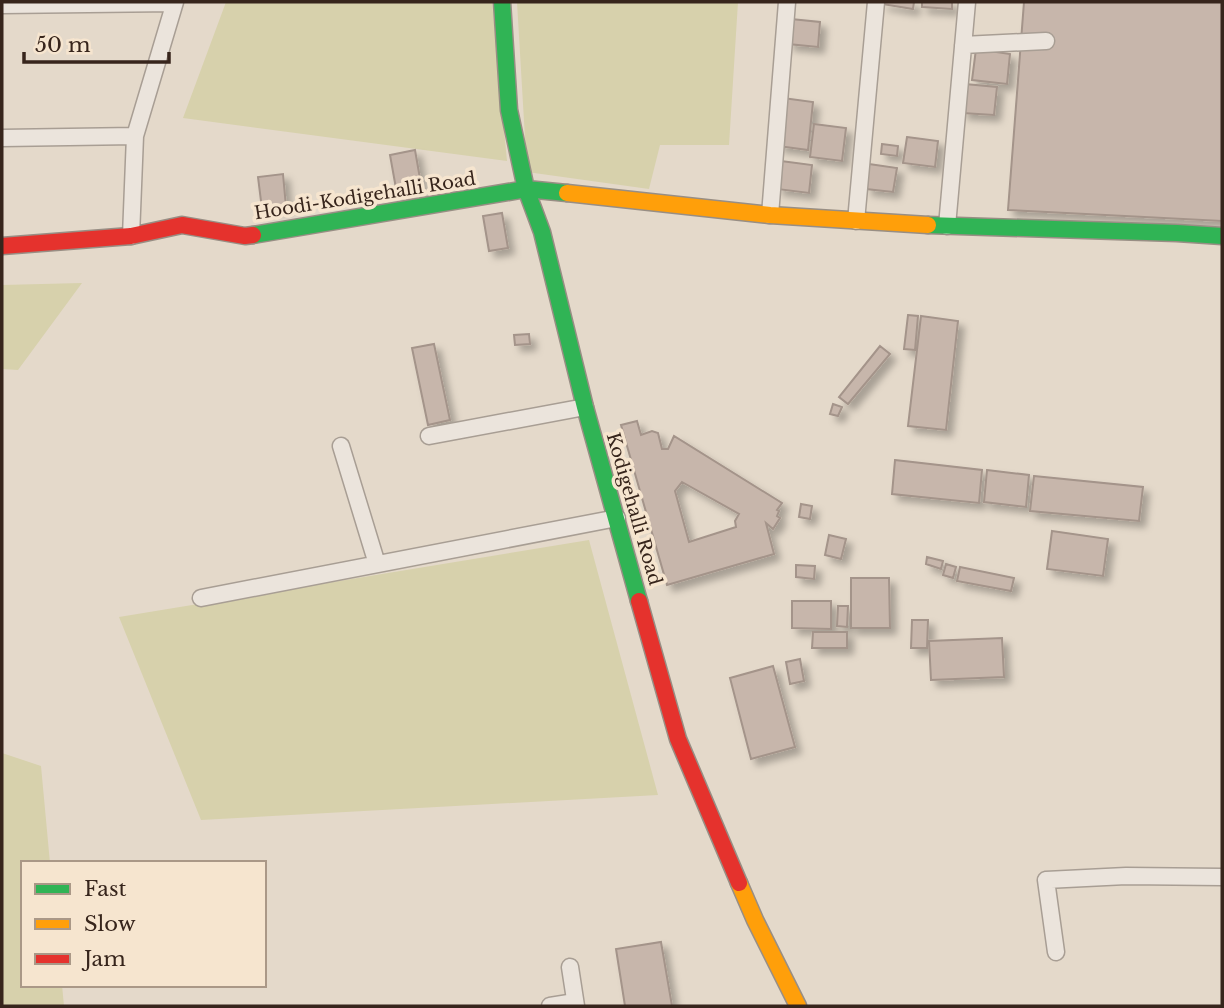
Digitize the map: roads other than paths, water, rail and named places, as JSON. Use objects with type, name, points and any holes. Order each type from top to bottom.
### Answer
[{"type":"street","points":[[2,5],[175,2],[135,136],[131,236]]},
{"type":"street","name":"Kodigehalli Road","points":[[502,2],[509,110],[526,189],[542,232],[585,407],[678,739],[755,920],[798,1006]]},
{"type":"street","points":[[770,215],[787,2]]},
{"type":"street","points":[[856,221],[876,2]]},
{"type":"street","points":[[947,226],[967,2]]},
{"type":"street","points":[[963,46],[1046,41]]},
{"type":"street","points":[[2,138],[135,136]]},
{"type":"street","name":"Hoodi-Kodigehalli Road","points":[[2,246],[131,236],[182,225],[245,236],[526,189],[770,215],[856,221],[1222,236]]},
{"type":"street","points":[[429,436],[585,407]]},
{"type":"street","points":[[341,446],[377,564]]},
{"type":"street","points":[[201,598],[617,518]]},
{"type":"street","points":[[1056,952],[1046,880],[1126,876],[1222,877]]},
{"type":"street","points":[[550,1006],[575,1004],[570,967]]}]
